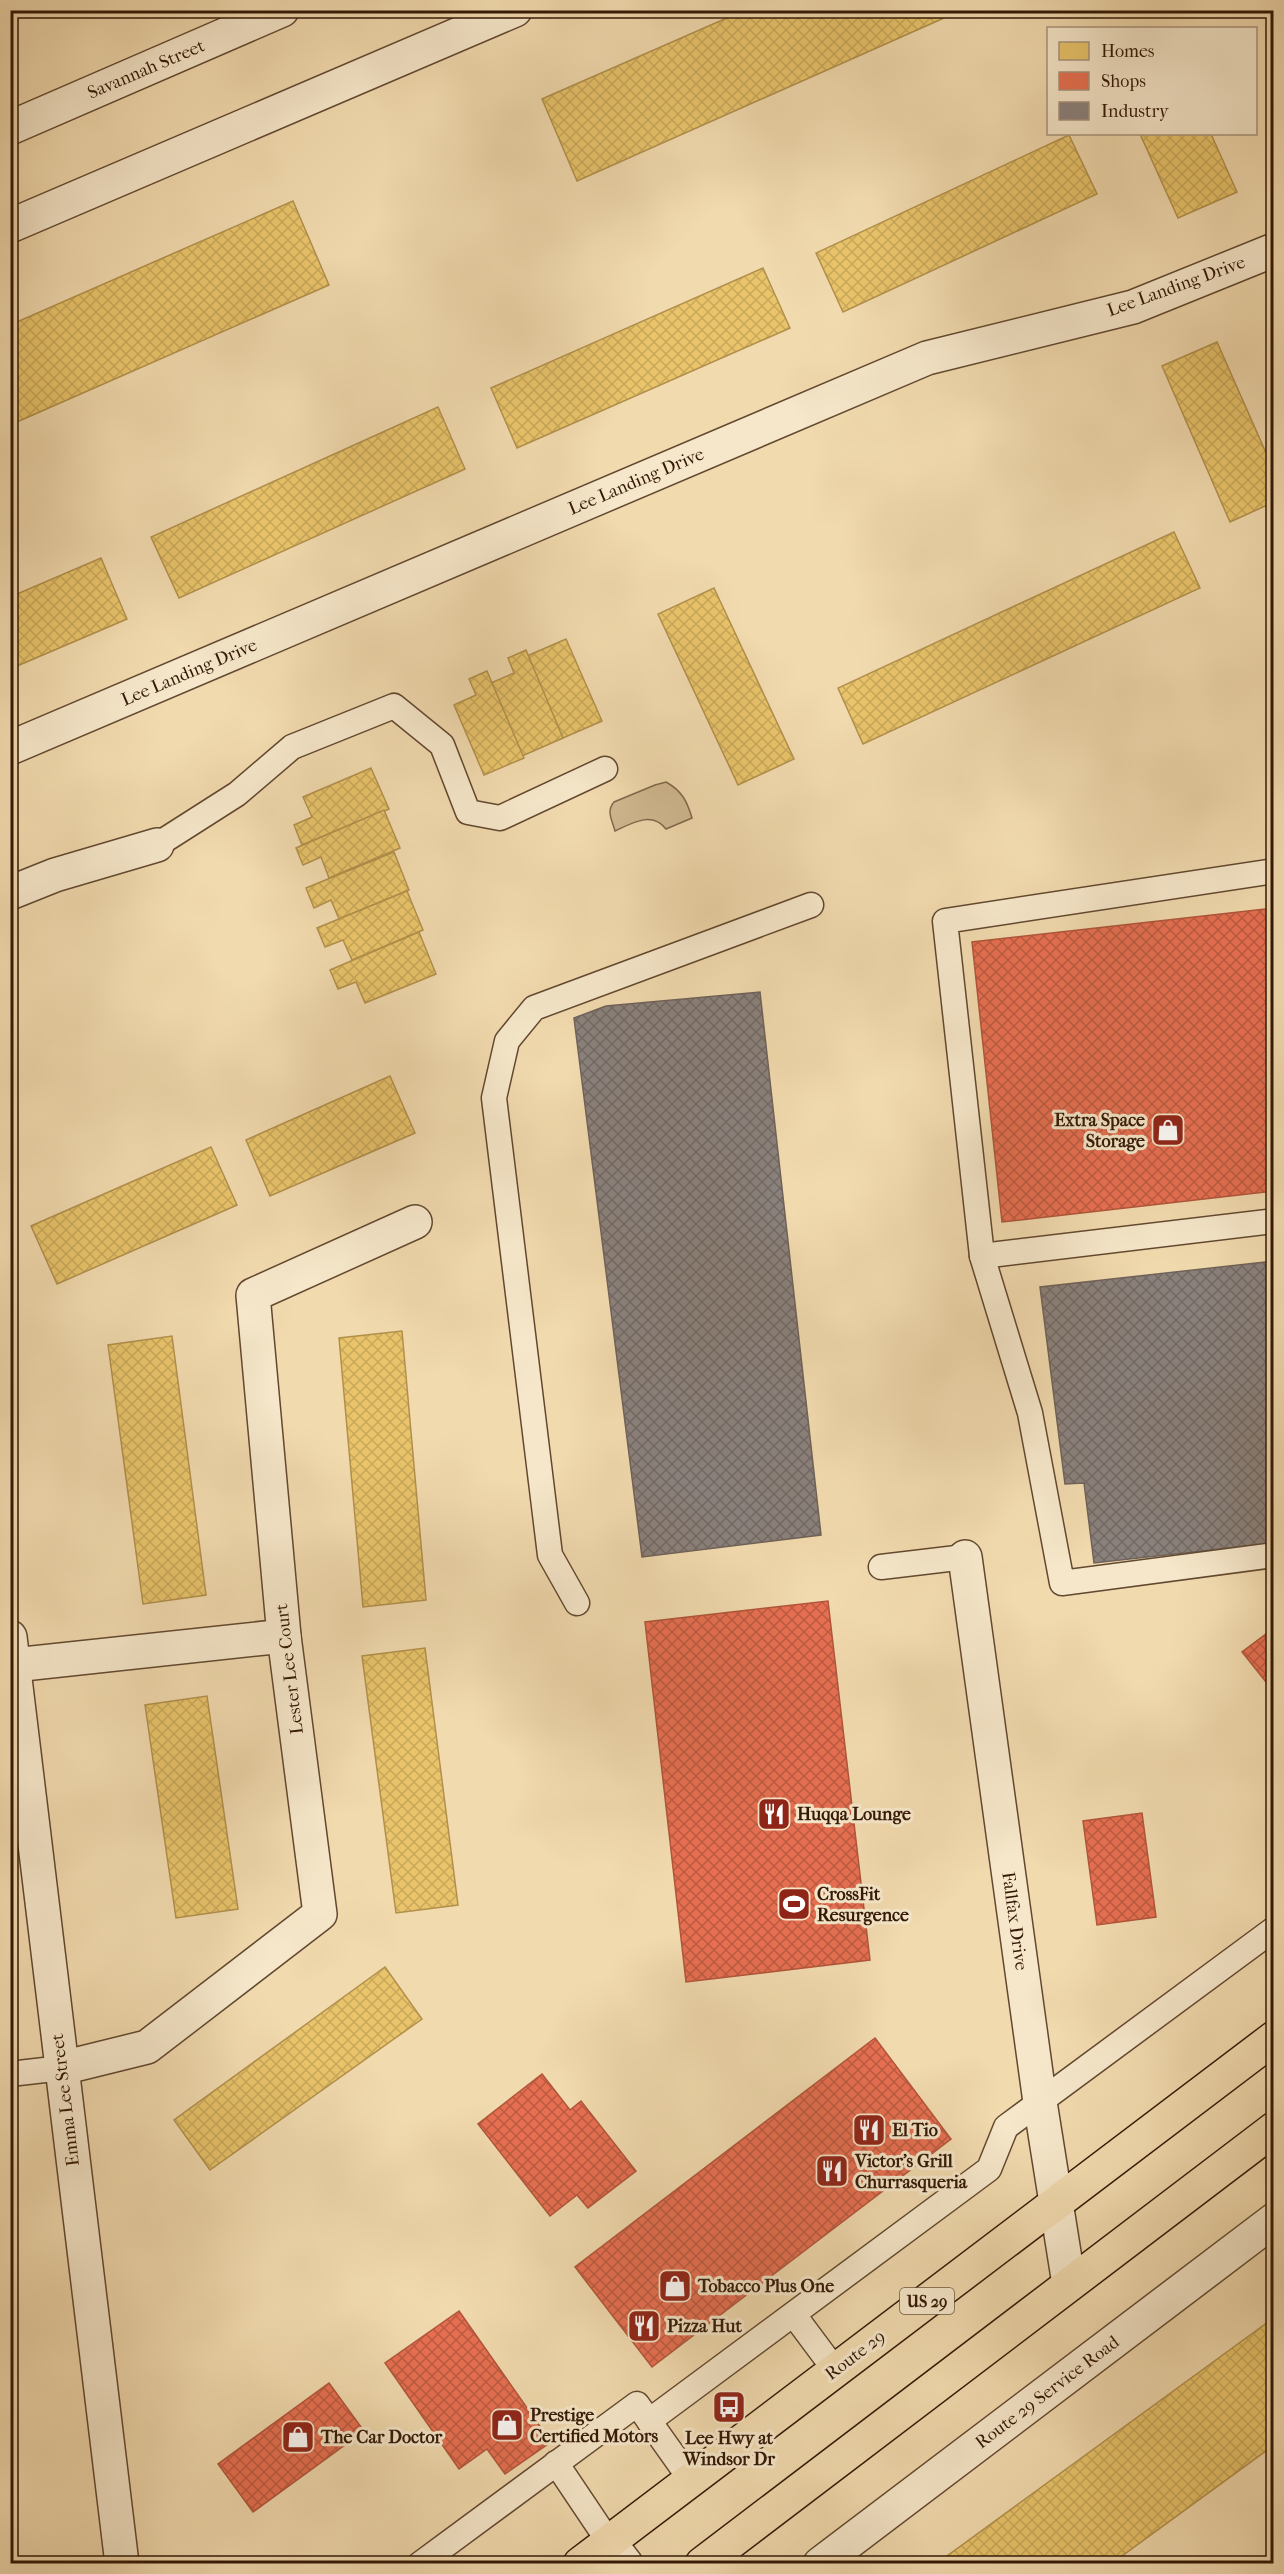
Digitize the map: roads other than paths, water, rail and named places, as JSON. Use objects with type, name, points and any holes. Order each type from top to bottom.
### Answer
[{"type":"main road","name":"Route 29","points":[[580,2564],[617,2553],[691,2480],[1274,2038]]},
{"type":"main road","points":[[702,2564],[1274,2128]]},
{"type":"street","name":"Savannah Street","points":[[10,128],[282,10]]},
{"type":"street","points":[[10,226],[515,10]]},
{"type":"street","name":"Lee Landing Drive","points":[[10,748],[927,358],[1133,307],[1274,250]]},
{"type":"street","points":[[10,893],[55,875],[157,845]]},
{"type":"street","name":"Lester Lee Court","points":[[62,2068],[147,2047],[320,1914],[284,1636],[252,1295],[416,1222]]},
{"type":"street","name":"Fallfax Drive","points":[[965,1557],[1040,2102],[1069,2284]]},
{"type":"street","points":[[12,1655],[284,1636]]},
{"type":"street","name":"Emma Lee Street","points":[[12,1655],[122,2564]]},
{"type":"street","name":"Route 29 Service Road","points":[[820,2564],[1274,2220]]},
{"type":"lane","points":[[157,845],[237,794],[292,747],[394,706],[442,745],[468,812],[500,818],[605,769]]},
{"type":"lane","points":[[1274,871],[945,921],[982,1256],[1030,1413],[1062,1583],[1274,1555]]},
{"type":"lane","points":[[577,1603],[550,1555],[528,1380],[494,1098],[507,1041],[534,1008],[811,905]]},
{"type":"lane","points":[[982,1256],[1274,1221]]},
{"type":"lane","points":[[881,1567],[965,1557]]},
{"type":"lane","points":[[649,2421],[989,2169],[1006,2127],[1274,1929]]},
{"type":"lane","points":[[10,2074],[62,2068]]},
{"type":"lane","points":[[794,2315],[835,2370]]},
{"type":"lane","points":[[420,2564],[637,2404],[691,2480]]},
{"type":"lane","points":[[556,2463],[617,2553]]},
{"type":"place","name":"Extra Space Storage","points":[[1168,1130]]},
{"type":"place","name":"Huqqa Lounge","points":[[774,1814]]},
{"type":"place","name":"CrossFit Resurgence","points":[[794,1904]]},
{"type":"place","name":"El Tio","points":[[869,2130]]},
{"type":"place","name":"Victor's Grill Churrasqueria","points":[[832,2171]]},
{"type":"place","name":"Tobacco Plus One","points":[[675,2286]]},
{"type":"place","name":"Pizza Hut","points":[[644,2326]]},
{"type":"place","name":"Lee Hwy at Windsor Dr","points":[[729,2407]]},
{"type":"place","name":"Prestige Certified Motors","points":[[507,2425]]},
{"type":"place","name":"The Car Doctor","points":[[298,2437]]}]
